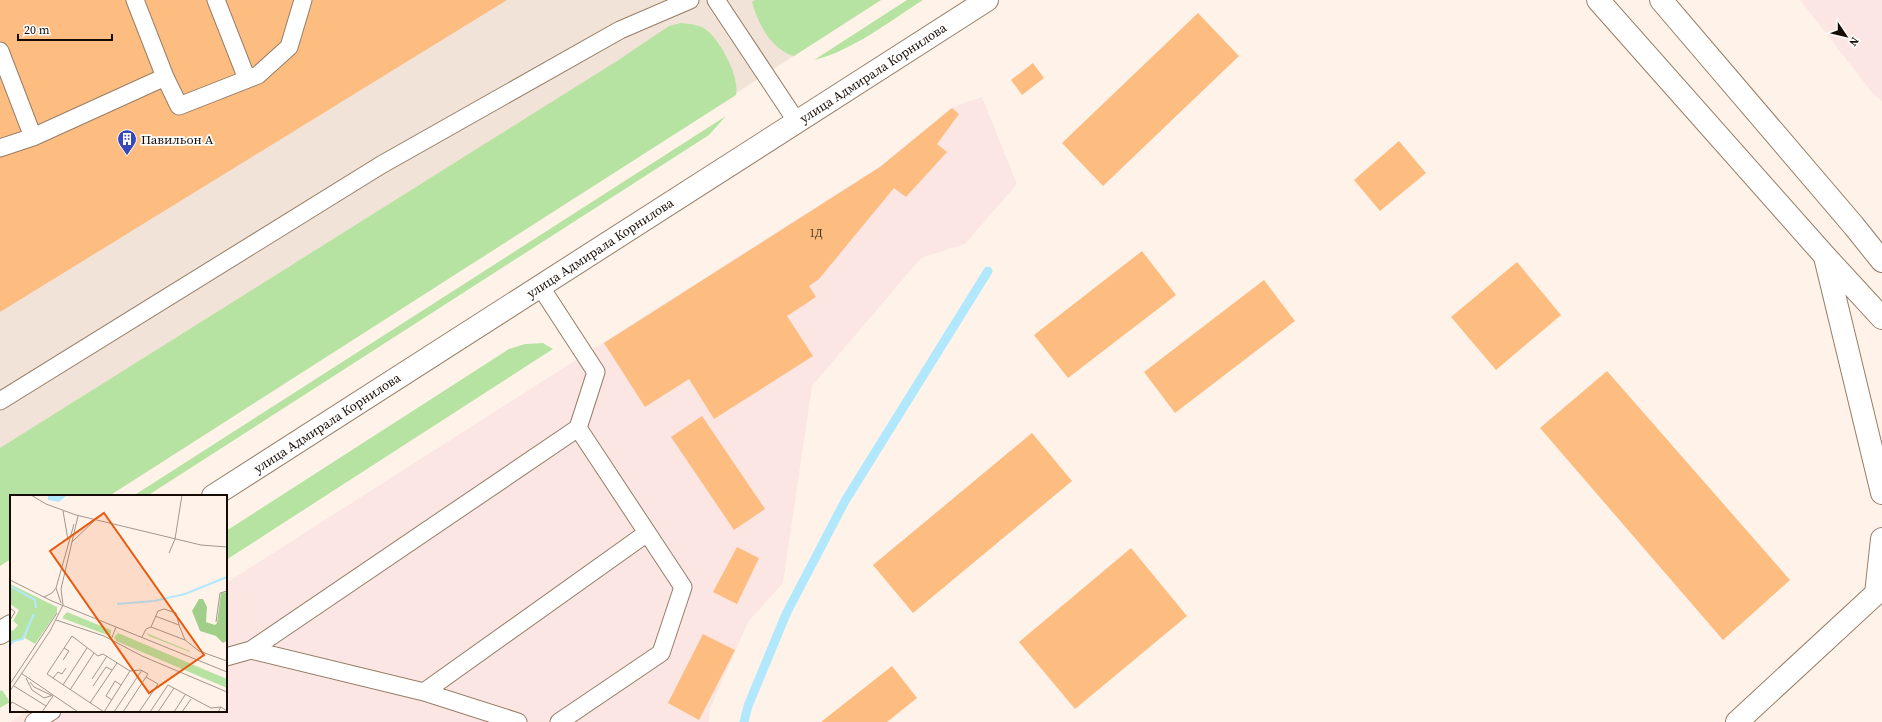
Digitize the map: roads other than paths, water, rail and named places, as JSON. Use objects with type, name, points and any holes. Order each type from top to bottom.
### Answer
[{"type":"street","name":"улица Адмирала Корнилова","points":[[215,495],[987,0]]},
{"type":"street","points":[[1598,0],[1825,256],[1882,318]]},
{"type":"street","points":[[1661,0],[1854,226],[1882,261]]},
{"type":"street","points":[[1854,226],[1882,239]]},
{"type":"street","points":[[1825,256],[1882,493]]},
{"type":"street","points":[[1737,722],[1879,591],[1882,539]]},
{"type":"street","points":[[0,633],[10,627]]},
{"type":"lane","points":[[135,0],[165,77],[179,106],[258,75],[289,47],[303,0]]},
{"type":"lane","points":[[216,0],[247,79]]},
{"type":"lane","points":[[0,402],[381,165],[620,30],[690,0]]},
{"type":"lane","points":[[716,0],[797,122]]},
{"type":"lane","points":[[0,51],[33,136]]},
{"type":"lane","points":[[0,148],[33,136],[165,77]]},
{"type":"lane","points":[[227,657],[251,650],[578,428],[596,372],[540,286]]},
{"type":"lane","points":[[559,722],[661,653],[683,587],[578,428]]},
{"type":"lane","points":[[424,692],[647,533]]},
{"type":"lane","points":[[251,650],[424,692],[518,722]]},
{"type":"lane","points":[[34,722],[50,712]]},
{"type":"waterway","points":[[744,722],[748,706],[786,614],[845,501],[988,271]]},
{"type":"place","name":"Павильон А","points":[[127,156]]}]
